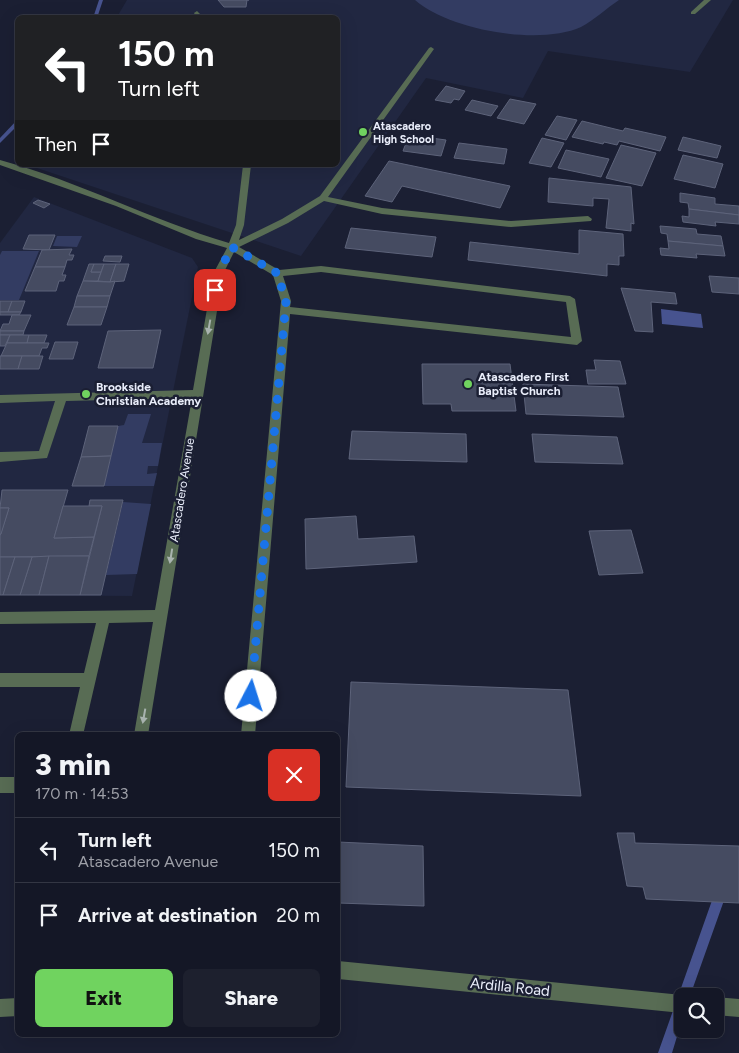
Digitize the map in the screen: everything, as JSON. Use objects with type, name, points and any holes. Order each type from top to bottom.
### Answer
[{"type":"street","points":[[693,13],[708,0]]},
{"type":"street","points":[[232,247],[285,221],[323,198],[431,49]]},
{"type":"street","points":[[0,162],[119,204],[199,237],[232,247],[277,273],[321,269],[427,280],[570,299],[577,341],[285,310]]},
{"type":"street","name":"Atascadero Avenue","points":[[142,732],[218,274],[232,247],[240,225],[247,167]]},
{"type":"street","points":[[323,198],[382,211],[511,224],[588,219]]},
{"type":"street","points":[[248,732],[286,301],[277,273]]},
{"type":"street","points":[[0,399],[198,394]]},
{"type":"street","points":[[0,457],[43,455],[62,398]]},
{"type":"street","points":[[0,618],[161,616]]},
{"type":"street","points":[[77,732],[104,617]]},
{"type":"street","points":[[0,680],[89,680]]},
{"type":"street","points":[[0,785],[15,785]]},
{"type":"street","name":"Ardilla Road","points":[[340,970],[674,1003]]},
{"type":"street","points":[[724,1007],[739,1008]]},
{"type":"street","points":[[0,1008],[15,1008]]},
{"type":"shaded area","name":"Atascadero High School","points":[[127,0],[733,0],[690,72],[548,51],[523,98],[426,78],[301,256],[34,167],[340,167],[340,15],[118,15]]},
{"type":"shaded area","points":[[415,0],[619,0],[581,27],[563,33],[519,35],[471,27],[449,20],[430,11]]},
{"type":"shaded area","name":"Brookside Christian Academy","points":[[34,197],[192,258],[198,267],[132,596],[0,595],[0,243]]},
{"type":"shaded area","points":[[57,236],[82,236],[77,247],[53,246]]},
{"type":"shaded area","points":[[2,251],[39,251],[19,300],[0,300],[0,255]]},
{"type":"shaded area","points":[[661,309],[701,314],[703,328],[662,324]]},
{"type":"shaded area","points":[[128,414],[151,414],[142,443],[162,443],[158,466],[148,466],[147,474],[157,473],[154,486],[104,486],[118,426],[124,425]]},
{"type":"shaded area","points":[[123,502],[151,504],[137,574],[106,575]]},
{"type":"building","points":[[218,0],[247,0],[246,7],[224,7]]},
{"type":"building","points":[[446,86],[465,91],[459,100],[454,99],[451,103],[435,100]]},
{"type":"building","points":[[510,99],[536,104],[524,124],[497,118]]},
{"type":"building","points":[[472,100],[498,106],[491,116],[465,110]]},
{"type":"building","points":[[557,116],[577,120],[566,140],[545,135]]},
{"type":"building","points":[[582,121],[623,131],[625,128],[666,137],[660,151],[619,141],[617,145],[604,142],[603,144],[572,137]]},
{"type":"building","points":[[409,135],[446,140],[441,156],[403,151]]},
{"type":"building","points":[[683,137],[721,146],[717,158],[678,150]]},
{"type":"building","points":[[542,138],[564,143],[551,167],[529,163]]},
{"type":"building","points":[[459,143],[507,149],[504,164],[454,158]]},
{"type":"building","points":[[621,145],[656,153],[642,186],[606,178]]},
{"type":"building","points":[[566,150],[609,159],[601,177],[558,168]]},
{"type":"building","points":[[683,155],[723,164],[715,188],[674,179]]},
{"type":"building","points":[[389,161],[510,186],[500,208],[402,186],[392,202],[365,196]]},
{"type":"building","points":[[549,178],[631,187],[634,224],[631,223],[631,231],[606,228],[609,199],[593,198],[593,206],[548,202]]},
{"type":"building","points":[[680,193],[715,198],[715,204],[739,206],[739,215],[689,209],[688,203],[680,202]]},
{"type":"building","points":[[38,200],[50,204],[44,208],[33,203]]},
{"type":"building","points":[[689,209],[739,215],[739,224],[715,222],[716,226],[683,222],[682,216],[689,217]]},
{"type":"building","points":[[660,226],[696,229],[697,234],[721,236],[723,246],[668,241],[667,234],[661,233]]},
{"type":"building","points":[[351,228],[436,237],[432,257],[345,248]]},
{"type":"building","points":[[579,230],[623,234],[624,256],[619,256],[619,265],[607,264],[607,276],[468,260],[470,242],[579,254]]},
{"type":"building","points":[[29,235],[55,235],[49,250],[23,249]]},
{"type":"building","points":[[668,241],[723,246],[725,256],[696,254],[697,258],[661,255],[660,248],[669,249]]},
{"type":"building","points":[[72,249],[69,255],[74,255],[72,260],[67,260],[65,267],[35,267],[42,250]]},
{"type":"building","points":[[105,256],[122,256],[120,262],[103,261]]},
{"type":"building","points":[[89,264],[94,264],[91,272],[101,272],[98,281],[83,281]]},
{"type":"building","points":[[94,264],[104,264],[101,272],[91,272]]},
{"type":"building","points":[[104,264],[116,264],[110,282],[98,281]]},
{"type":"building","points":[[116,264],[129,264],[124,281],[110,282]]},
{"type":"building","points":[[35,267],[65,267],[62,275],[66,275],[64,281],[59,281],[56,291],[25,291]]},
{"type":"building","points":[[709,276],[739,278],[739,294],[712,292]]},
{"type":"building","points":[[83,281],[115,281],[110,296],[77,296]]},
{"type":"building","points":[[621,288],[675,293],[677,304],[651,302],[653,332],[635,331]]},
{"type":"building","points":[[77,296],[110,296],[107,307],[74,307]]},
{"type":"building","points":[[0,301],[12,301],[8,312],[0,312]]},
{"type":"building","points":[[12,301],[25,301],[21,312],[8,312]]},
{"type":"building","points":[[74,307],[107,307],[101,325],[67,325]]},
{"type":"building","points":[[0,312],[21,312],[19,315],[0,315]]},
{"type":"building","points":[[12,315],[31,315],[24,331],[0,331],[3,324],[9,324]]},
{"type":"building","points":[[161,330],[153,368],[98,368],[108,331]]},
{"type":"building","points":[[0,331],[24,331],[23,335],[0,335]]},
{"type":"building","points":[[0,335],[10,335],[5,346],[0,346]]},
{"type":"building","points":[[10,335],[29,335],[27,343],[7,343]]},
{"type":"building","points":[[29,335],[47,335],[44,343],[27,343]]},
{"type":"building","points":[[55,342],[78,342],[73,359],[49,359]]},
{"type":"building","points":[[7,343],[49,343],[47,348],[42,348],[39,356],[1,356]]},
{"type":"building","points":[[0,356],[22,356],[18,369],[0,369]]},
{"type":"building","points":[[22,356],[43,356],[39,369],[18,369]]},
{"type":"building","points":[[594,360],[620,361],[626,384],[588,384],[586,370],[596,370]]},
{"type":"building","name":"Atascadero First Baptist Church","points":[[422,364],[510,364],[516,411],[452,411],[451,404],[423,404]]},
{"type":"building","points":[[523,384],[618,387],[624,417],[526,414]]},
{"type":"building","points":[[89,426],[118,426],[111,456],[81,457]]},
{"type":"building","points":[[352,431],[466,434],[467,462],[349,459]]},
{"type":"building","points":[[532,434],[617,437],[623,464],[535,462]]},
{"type":"building","points":[[111,456],[104,486],[72,486],[81,457]]},
{"type":"building","points":[[2,490],[68,490],[54,538],[94,537],[89,556],[0,557],[0,536],[9,508],[0,508]]},
{"type":"building","points":[[90,500],[123,500],[101,595],[80,595],[102,506],[89,506]]},
{"type":"building","points":[[63,506],[102,506],[94,537],[54,538]]},
{"type":"building","points":[[0,508],[9,508],[1,534],[0,534]]},
{"type":"building","points":[[356,516],[358,539],[414,536],[417,562],[306,569],[305,519]]},
{"type":"building","points":[[631,530],[643,573],[599,575],[589,531]]},
{"type":"building","points":[[49,556],[39,595],[20,595],[32,557]]},
{"type":"building","points":[[49,556],[89,556],[80,595],[39,595]]},
{"type":"building","points":[[0,557],[15,557],[3,595],[0,595]]},
{"type":"building","points":[[15,557],[32,557],[20,595],[3,595]]},
{"type":"building","points":[[351,682],[568,690],[581,796],[346,787]]},
{"type":"building","points":[[617,833],[634,833],[635,843],[739,846],[739,903],[646,899],[643,887],[627,886]]},
{"type":"building","points":[[340,842],[423,846],[424,906],[340,903]]},
{"type":"waterway","points":[[96,15],[101,0]]},
{"type":"waterway","points":[[0,141],[15,124]]},
{"type":"waterway","points":[[687,988],[721,892]]},
{"type":"waterway","points":[[665,1053],[674,1026]]},
{"type":"place","name":"Atascadero High School","points":[[363,132]]},
{"type":"place","name":"Atascadero First Baptist Church","points":[[468,384]]},
{"type":"place","name":"Brookside Christian Academy","points":[[86,394]]},
{"type":"route","points":[[215,290],[218,274],[232,247],[277,273],[286,301],[251,696]]}]
